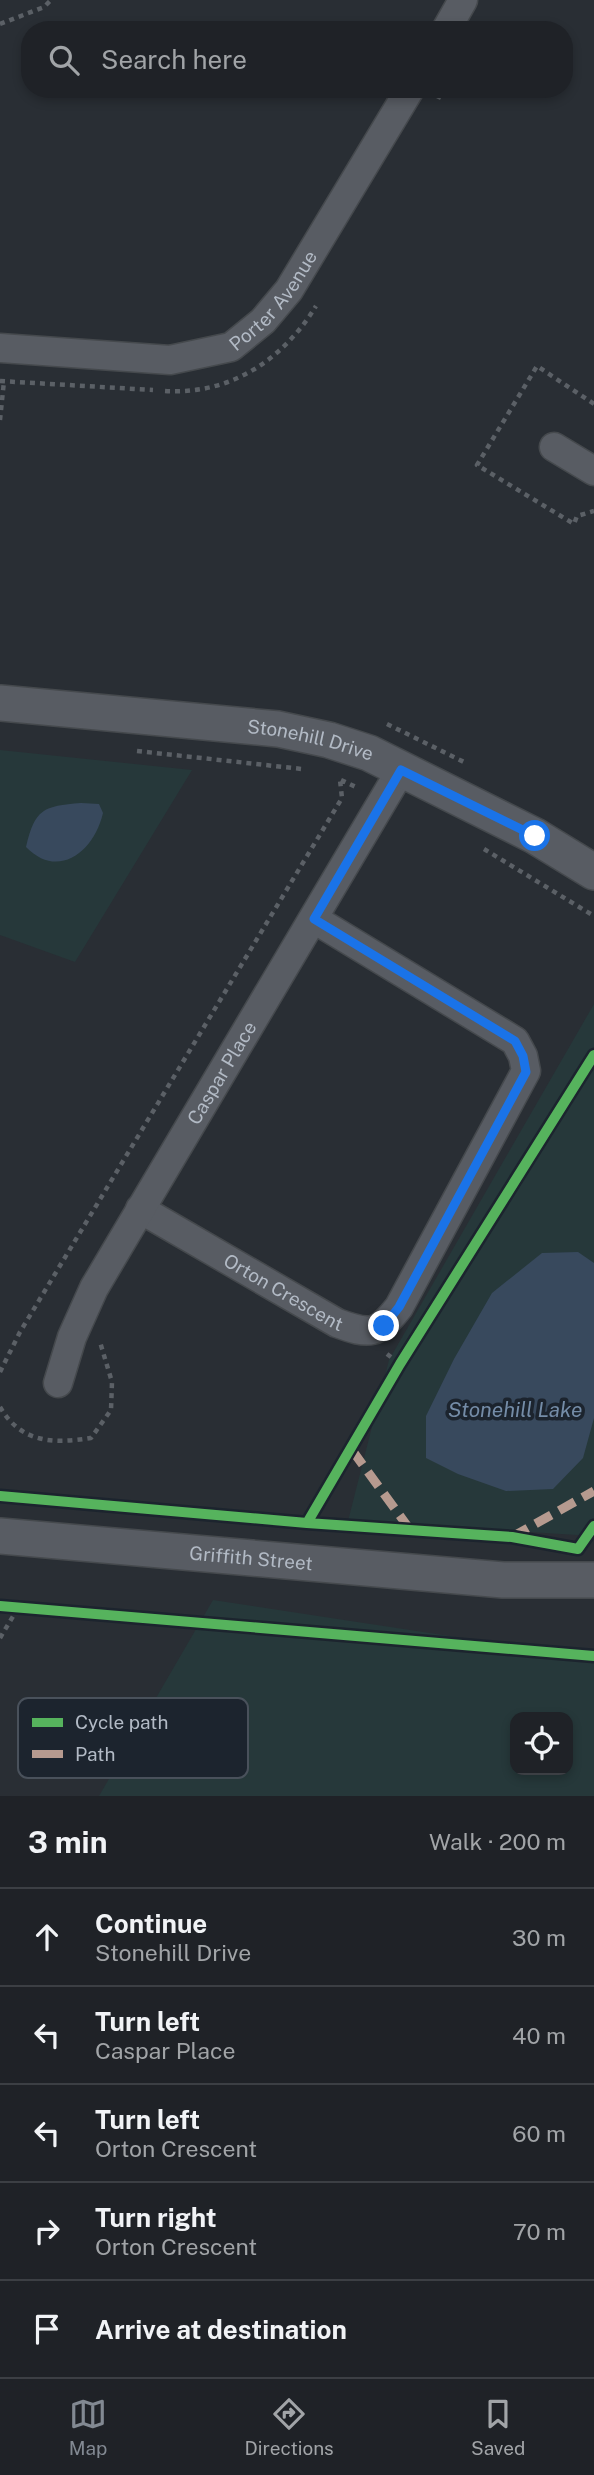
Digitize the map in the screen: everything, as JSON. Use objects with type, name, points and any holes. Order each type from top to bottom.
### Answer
[{"type":"street","points":[[451,21],[463,0]]},
{"type":"street","name":"Porter Avenue","points":[[0,348],[170,360],[231,347],[263,321],[289,289],[405,98]]},
{"type":"street","points":[[554,447],[594,471]]},
{"type":"street","name":"Stonehill Drive","points":[[0,703],[278,729],[329,740],[369,753],[535,836],[594,872]]},
{"type":"street","name":"Caspar Place","points":[[58,1383],[72,1337],[94,1288],[401,770]]},
{"type":"street","name":"Orton Crescent","points":[[140,1209],[337,1322],[368,1332],[384,1326],[399,1307],[526,1072],[523,1056],[515,1041],[314,919]]},
{"type":"street","name":"Griffith Street","points":[[0,1536],[503,1580],[594,1580]]},
{"type":"street","name":"Griffith Street","points":[[503,1580],[594,1599]]},
{"type":"path","points":[[0,24],[44,7],[51,0]]},
{"type":"path","points":[[0,420],[4,381]]},
{"type":"path","points":[[126,750],[310,770]]},
{"type":"path","points":[[332,776],[384,800]]},
{"type":"path","points":[[0,1372],[20,1332],[342,798],[340,780]]},
{"type":"path","points":[[483,848],[594,916]]},
{"type":"path","points":[[0,1407],[15,1435],[66,1442],[91,1438],[111,1410],[112,1381],[96,1328]]},
{"type":"path","points":[[394,1375],[407,1353]]},
{"type":"path","points":[[0,1606],[32,1609]]},
{"type":"path","points":[[0,1638],[18,1608]]},
{"type":"shaded area","points":[[0,750],[192,770],[75,962],[0,935]]},
{"type":"shaded area","points":[[594,1004],[594,1536],[348,1521],[389,1360]]},
{"type":"shaded area","points":[[213,1600],[594,1658],[594,1796],[99,1796],[109,1778],[248,1778],[248,1698],[156,1698]]},
{"type":"water","points":[[81,803],[99,804],[103,813],[92,839],[83,850],[62,861],[50,861],[38,857],[26,847],[33,825],[43,812],[49,808]]},
{"type":"water","name":"Stonehill Lake","points":[[578,1252],[594,1263],[594,1418],[583,1458],[553,1489],[506,1491],[458,1474],[426,1458],[426,1416],[454,1359],[492,1293],[542,1253]]},
{"type":"marked path","points":[[352,1450],[411,1531]]},
{"type":"marked path","points":[[512,1537],[594,1491]]},
{"type":"cycle path","points":[[307,1523],[400,1364],[594,1055]]},
{"type":"cycle path","points":[[0,1496],[307,1523],[512,1537],[578,1549],[594,1526]]},
{"type":"cycle path","points":[[0,1606],[594,1656]]},
{"type":"route","points":[[384,1326],[399,1307],[526,1072],[523,1056],[515,1041],[314,919],[401,770],[535,836]]}]
